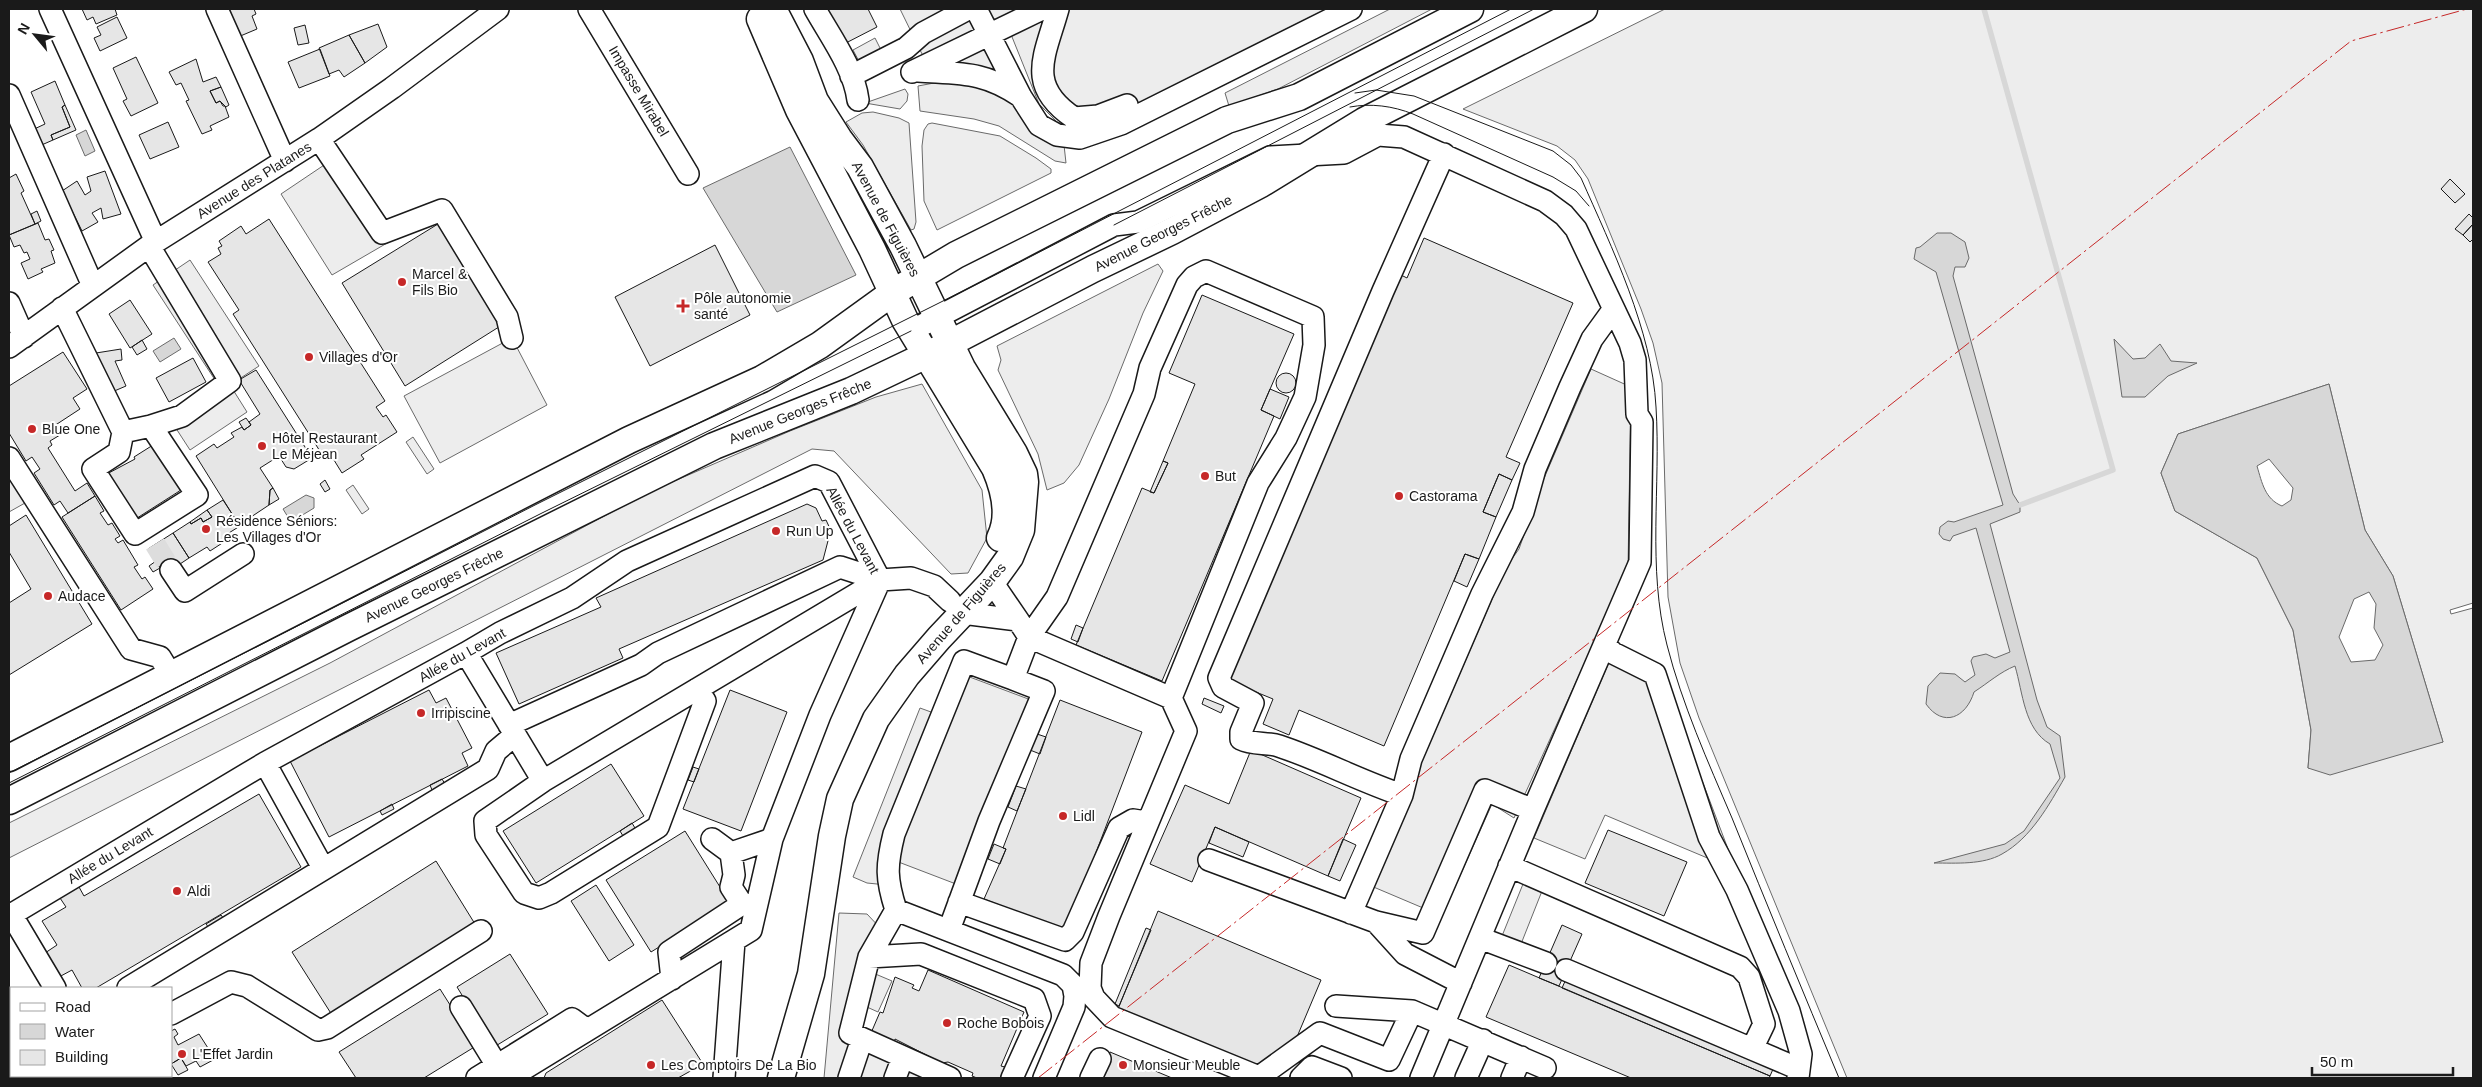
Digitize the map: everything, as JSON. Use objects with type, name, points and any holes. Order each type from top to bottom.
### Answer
[{"type":"main road","name":"Avenue de Figuières","points":[[755,9],[829,145],[872,249],[911,331],[995,468],[1003,486],[1006,505],[1002,534],[993,552],[876,719],[840,799],[832,836],[811,974],[781,1078]]},
{"type":"main road","name":"Avenue de Figuières","points":[[773,9],[800,61],[807,106]]},
{"type":"main road","points":[[9,758],[630,440],[762,379],[820,345],[892,293],[956,255],[1218,124],[1299,97],[1470,9]]},
{"type":"main road","name":"Avenue Georges Frêche","points":[[9,801],[348,628],[714,446],[851,391],[926,356],[1093,269],[1172,231],[1261,184],[1364,121],[1584,9]]},
{"type":"main road","name":"Avenue de Figuières","points":[[763,1078],[796,971],[802,946],[817,832],[828,793],[842,755],[863,712],[889,674],[956,607],[992,582],[1010,557],[1021,530],[1025,496],[1024,474],[936,318],[860,167],[829,145]]},
{"type":"street","points":[[50,9],[152,244],[230,381],[182,416],[152,426],[123,432]]},
{"type":"street","points":[[217,9],[285,161]]},
{"type":"street","points":[[815,9],[857,88],[858,100]]},
{"type":"street","points":[[851,76],[906,48],[923,33],[968,9]]},
{"type":"street","points":[[976,9],[1021,97],[1039,125],[1057,135],[1080,138],[1121,124],[1351,9]]},
{"type":"street","points":[[1021,97],[1002,84],[976,75],[914,71],[1042,9]]},
{"type":"street","points":[[1058,9],[1041,68],[1042,82],[1051,100],[1074,118],[1098,116],[1126,105],[1121,124]]},
{"type":"street","name":"Impasse Mirabel","points":[[590,10],[688,174]]},
{"type":"street","name":"Avenue des Platanes","points":[[16,342],[152,244],[319,139],[392,88],[486,13]]},
{"type":"street","points":[[9,95],[93,286]]},
{"type":"street","points":[[911,331],[1114,225],[1138,222],[1270,157],[1344,153],[1378,135],[1404,137],[1545,201],[1564,215],[1576,229],[1630,343],[1635,360],[1637,414],[1642,422],[1640,562],[1532,810],[1421,1078]]},
{"type":"street","points":[[319,139],[382,233],[442,210],[507,317],[512,338]]},
{"type":"street","points":[[1402,795],[1368,784],[1278,746],[1249,743],[1241,739],[1241,732],[1253,703],[1223,687],[1218,678],[1444,154]]},
{"type":"street","points":[[1013,679],[1023,629],[1057,597],[1144,394],[1150,368],[1187,285],[1194,277],[1206,271],[1313,317],[1314,345],[1305,396],[1286,438],[1258,483],[1171,698]]},
{"type":"street","points":[[9,303],[16,342]]},
{"type":"street","points":[[62,308],[123,432],[119,452],[93,469],[135,534],[150,536],[197,495],[152,426]]},
{"type":"street","points":[[1351,913],[1402,795],[1411,759],[1482,594],[1523,512],[1535,469],[1570,387],[1592,339],[1613,310]]},
{"type":"street","points":[[9,458],[131,648],[160,657],[170,675]]},
{"type":"street","name":"Allée du Levant","points":[[10,915],[265,763],[500,633],[572,598],[627,562],[815,476],[829,482],[880,580]]},
{"type":"street","points":[[171,570],[185,591],[243,554]]},
{"type":"street","points":[[130,987],[488,769],[496,751],[512,730],[641,664],[658,653],[840,567],[880,580],[911,578],[934,586],[956,607],[1023,629],[1171,698],[1186,731],[1146,822],[1108,916],[1082,992],[1044,1078]]},
{"type":"street","points":[[697,689],[705,701],[658,826],[551,893],[540,898],[524,893],[486,835],[485,821],[543,781],[697,689],[880,580]]},
{"type":"street","points":[[477,1078],[504,1074],[587,1030],[751,930],[749,905],[772,839],[820,715],[880,580]]},
{"type":"street","points":[[992,582],[1023,629]]},
{"type":"street","points":[[1566,970],[1752,1049],[1798,1074],[1801,1054],[1789,1011],[1737,890],[1709,837],[1655,674],[1613,653],[1605,644]]},
{"type":"street","points":[[466,653],[543,781]]},
{"type":"street","points":[[949,930],[988,821],[1044,691],[964,661],[894,834],[888,858],[888,885],[896,910],[869,957],[850,1033],[950,1078]]},
{"type":"street","points":[[265,763],[323,868]]},
{"type":"street","points":[[1210,860],[1376,922],[1423,933],[1485,790],[1532,810]]},
{"type":"street","points":[[959,902],[1065,940],[1073,932],[1119,828],[1133,820],[1146,822]]},
{"type":"street","points":[[712,839],[731,853],[734,875],[731,887],[749,905]]},
{"type":"street","points":[[731,853],[772,839]]},
{"type":"street","points":[[1509,866],[1740,967],[1749,977],[1764,1024],[1752,1049]]},
{"type":"street","points":[[672,979],[669,952],[749,905]]},
{"type":"street","points":[[1084,906],[1108,916]]},
{"type":"street","points":[[896,910],[1063,975],[1072,986],[1094,998],[1112,1017],[1259,1077],[1320,1032],[1389,1060],[1412,1011]]},
{"type":"street","points":[[10,915],[54,987]]},
{"type":"street","points":[[1376,922],[1405,954],[1461,983]]},
{"type":"street","points":[[172,1013],[230,982],[247,986],[318,1030],[327,1028],[480,931]]},
{"type":"street","points":[[1480,938],[1546,963]]},
{"type":"street","points":[[724,1078],[734,941]]},
{"type":"street","points":[[869,957],[921,954],[1034,1000],[1040,1016],[1012,1078]]},
{"type":"street","points":[[1336,1006],[1412,1011],[1444,1023],[1545,1068]]},
{"type":"street","points":[[461,1007],[504,1074]]},
{"type":"street","points":[[849,1078],[862,1039]]},
{"type":"street","points":[[1466,1078],[1482,1040]]},
{"type":"street","points":[[895,1078],[903,1057]]},
{"type":"street","points":[[1512,1078],[1521,1057]]},
{"type":"street","points":[[1091,1078],[1100,1059]]},
{"type":"street","points":[[1301,1078],[1312,1066],[1341,1078]]},
{"type":"shaded area","points":[[900,9],[1337,9],[1139,110],[1075,128],[1057,122],[1039,104],[1004,17],[923,56]]},
{"type":"shaded area","points":[[1390,9],[1432,9],[1278,89],[1229,106],[1225,93]]},
{"type":"shaded area","points":[[1665,9],[2473,9],[2473,603],[2450,610],[2451,614],[2473,608],[2473,1078],[1847,1078],[1699,718],[1680,663],[1668,597],[1662,383],[1653,343],[1641,309],[1588,179],[1575,160],[1557,146],[1463,109]],"holes":[[[2329,384],[2365,530],[2393,576],[2443,742],[2308,768],[2311,730],[2293,630],[2257,558],[2175,511],[2161,473],[2178,434]]]},
{"type":"shaded area","points":[[875,38],[883,54],[861,65],[853,50]]},
{"type":"shaded area","points":[[981,43],[996,67],[994,69],[967,65],[937,66]]},
{"type":"shaded area","points":[[950,80],[991,84],[1064,145],[1066,163],[1055,161],[999,126],[974,119],[920,111],[918,86]]},
{"type":"shaded area","points":[[905,89],[908,94],[907,101],[900,109],[865,103]]},
{"type":"shaded area","points":[[873,112],[899,118],[909,123],[916,222],[914,229],[911,230],[863,145],[846,122],[862,113]]},
{"type":"shaded area","points":[[932,123],[1000,136],[1036,158],[1051,169],[1051,173],[937,230],[924,201],[922,146],[924,130],[928,124]]},
{"type":"shaded area","points":[[339,155],[394,239],[332,275],[281,194]]},
{"type":"shaded area","points":[[190,260],[259,366],[230,385],[247,412],[190,450],[168,416],[217,383],[153,285]]},
{"type":"shaded area","points":[[1158,264],[1163,271],[1143,313],[1109,399],[1079,465],[1064,483],[1047,490],[1038,454],[998,370],[1001,360],[997,346]]},
{"type":"shaded area","points":[[512,338],[547,405],[440,463],[404,396]]},
{"type":"shaded area","points":[[1591,369],[1631,387],[1628,568],[1514,818],[1492,804],[1442,916],[1357,880],[1419,768],[1506,567],[1519,549],[1542,483]]},
{"type":"shaded area","points":[[922,384],[982,490],[987,538],[968,573],[951,574],[834,451],[812,449],[9,858],[9,823],[330,663],[649,492],[790,431],[876,397]]},
{"type":"shaded area","points":[[413,437],[434,469],[427,474],[406,442]]},
{"type":"shaded area","points":[[9,477],[25,503],[9,512]]},
{"type":"shaded area","points":[[353,485],[369,509],[362,514],[346,490]]},
{"type":"shaded area","points":[[1613,653],[1660,668],[1676,724],[1703,783],[1736,870],[1605,815],[1585,859],[1534,838]]},
{"type":"shaded area","points":[[959,673],[1031,700],[956,884],[888,858],[887,885],[867,883],[853,877],[920,708],[942,716]]},
{"type":"shaded area","points":[[1523,884],[1542,891],[1521,944],[1502,936]]},
{"type":"shaded area","points":[[839,913],[867,914],[884,932],[866,970],[892,981],[878,1012],[858,1003],[850,1033],[923,1066],[919,1078],[824,1078]]},
{"type":"water","points":[[86,130],[95,151],[85,156],[76,135]]},
{"type":"water","points":[[790,147],[856,275],[777,312],[703,188]]},
{"type":"water","points":[[1937,233],[1951,233],[1965,242],[1969,258],[1965,267],[1955,267],[1953,276],[2013,494],[2020,505],[2020,512],[1990,524],[2037,700],[2047,727],[2060,736],[2065,777],[2038,820],[2022,839],[1995,858],[1978,862],[1960,863],[1934,863],[2005,844],[2024,831],[2060,778],[2050,744],[2041,737],[2030,720],[2015,666],[1999,674],[1974,692],[1966,708],[1960,714],[1953,717],[1940,716],[1926,704],[1928,686],[1940,673],[1955,674],[1965,682],[1975,675],[1971,661],[1973,657],[1986,654],[1995,658],[2010,652],[1976,528],[1953,536],[1950,541],[1943,539],[1939,534],[1940,527],[1948,521],[1954,522],[2003,505],[1936,272],[1914,259],[1916,248],[1920,247]]},
{"type":"water","points":[[174,338],[181,349],[160,362],[153,351]]},
{"type":"water","points":[[2114,339],[2133,359],[2145,358],[2160,344],[2171,361],[2197,363],[2168,376],[2145,397],[2122,397]]},
{"type":"water","points":[[2329,384],[2365,530],[2393,576],[2443,742],[2330,775],[2308,768],[2311,730],[2293,630],[2257,558],[2175,511],[2161,473],[2178,434]],"holes":[[[2269,459],[2293,488],[2291,500],[2282,506],[2268,495],[2257,466]],[[2369,592],[2376,604],[2374,628],[2383,645],[2375,660],[2351,662],[2339,637],[2354,599]]]},
{"type":"water","points":[[306,495],[314,498],[314,508],[291,522],[283,509]]},
{"type":"building","points":[[82,9],[115,9],[117,15],[96,24],[93,17],[87,20]]},
{"type":"building","points":[[226,9],[254,9],[256,14],[252,16],[257,29],[238,37]]},
{"type":"building","points":[[824,9],[868,9],[877,27],[842,45]]},
{"type":"building","points":[[117,17],[127,38],[100,51],[94,38],[101,35],[97,27]]},
{"type":"building","points":[[378,24],[387,47],[365,63],[349,35]]},
{"type":"building","points":[[305,25],[309,43],[298,45],[294,28]]},
{"type":"building","points":[[349,35],[365,63],[344,77],[339,70],[329,74],[319,48]]},
{"type":"building","points":[[320,49],[330,76],[299,88],[288,62]]},
{"type":"building","points":[[136,57],[158,103],[131,116],[123,101],[127,99],[113,68]]},
{"type":"building","points":[[196,59],[203,82],[216,77],[221,87],[210,91],[216,103],[220,101],[225,106],[229,117],[210,126],[212,130],[202,134],[186,101],[189,100],[181,83],[176,85],[169,72]]},
{"type":"building","points":[[55,81],[65,105],[62,107],[70,127],[51,135],[53,140],[37,147],[30,131],[45,124],[31,92]]},
{"type":"building","points":[[221,87],[229,105],[226,107],[220,101],[216,103],[210,91]]},
{"type":"building","points":[[65,105],[76,130],[53,140],[51,135],[70,127],[62,107]]},
{"type":"building","points":[[168,122],[179,147],[150,159],[139,135]]},
{"type":"building","points":[[105,171],[121,214],[103,219],[101,208],[92,213],[98,222],[82,231],[62,191],[77,181],[85,195],[91,191],[87,177]]},
{"type":"building","points":[[16,174],[24,191],[21,193],[35,224],[9,235],[9,178]]},
{"type":"building","points":[[2450,179],[2465,194],[2455,203],[2441,189]]},
{"type":"building","points":[[37,211],[41,221],[35,224],[31,214]]},
{"type":"building","points":[[2469,214],[2473,218],[2473,224],[2463,235],[2455,229]]},
{"type":"building","name":"Villages d'Or","points":[[269,219],[385,401],[376,407],[383,417],[386,415],[397,432],[361,455],[364,459],[342,473],[329,452],[323,456],[233,314],[239,310],[208,262],[221,254],[218,248],[222,246],[219,241],[241,226],[246,234]]},
{"type":"building","points":[[38,223],[45,240],[49,239],[54,250],[51,251],[55,263],[41,269],[43,272],[28,279],[21,263],[30,259],[27,252],[24,253],[20,245],[14,247],[9,235]]},
{"type":"building","points":[[438,224],[502,325],[405,386],[342,283]]},
{"type":"building","points":[[2473,224],[2473,239],[2470,242],[2463,235]]},
{"type":"building","name":"Castorama","points":[[1424,238],[1573,303],[1506,457],[1520,463],[1512,480],[1499,474],[1483,512],[1496,517],[1479,559],[1465,554],[1384,746],[1299,710],[1289,735],[1263,724],[1273,699],[1229,681],[1401,275],[1407,278]]},
{"type":"building","name":"Pôle autonomie santé","points":[[715,245],[750,315],[650,366],[615,297]]},
{"type":"building","name":"But","points":[[1202,295],[1294,334],[1261,410],[1274,416],[1162,681],[1076,645],[1142,488],[1154,493],[1168,463],[1163,461],[1195,384],[1169,373]]},
{"type":"building","points":[[130,300],[152,334],[130,348],[109,314]]},
{"type":"building","points":[[142,340],[147,349],[137,355],[132,347]]},
{"type":"building","points":[[121,349],[122,360],[115,361],[126,386],[112,392],[96,353]]},
{"type":"building","name":"Blue One","points":[[63,352],[87,389],[73,398],[80,409],[54,426],[60,435],[50,441],[52,445],[48,448],[75,491],[87,483],[95,496],[68,513],[60,501],[54,505],[34,473],[40,469],[32,457],[26,461],[9,433],[9,386]]},
{"type":"building","points":[[193,358],[206,382],[169,402],[156,378]]},
{"type":"building","name":"Hôtel Restaurant Le Méjean","points":[[256,370],[312,458],[294,469],[286,467],[279,456],[260,468],[273,488],[270,490],[269,505],[239,525],[196,456],[214,444],[217,448],[234,437],[231,433],[242,427],[244,430],[251,425],[249,422],[260,414],[239,380]]},
{"type":"building","points":[[1286,373],[1293,376],[1296,383],[1293,390],[1286,393],[1279,390],[1276,383],[1279,376]]},
{"type":"building","points":[[1270,389],[1289,397],[1280,419],[1261,410]]},
{"type":"building","points":[[246,418],[251,425],[244,430],[239,422]]},
{"type":"building","points":[[153,445],[181,490],[134,520],[105,475],[135,459],[134,457]]},
{"type":"building","points":[[1163,461],[1168,463],[1154,493],[1150,492]]},
{"type":"building","points":[[1499,474],[1512,480],[1496,517],[1483,512]]},
{"type":"building","points":[[325,480],[330,489],[325,492],[320,484]]},
{"type":"building","points":[[273,488],[279,499],[269,505],[270,490]]},
{"type":"building","points":[[95,496],[104,511],[100,513],[108,525],[112,523],[120,536],[115,539],[118,543],[123,540],[138,565],[134,567],[142,579],[145,577],[153,589],[121,610],[62,517]]},
{"type":"building","name":"Résidence Séniors: Les Villages d'Or","points":[[223,500],[240,526],[224,536],[227,540],[210,551],[207,547],[189,558],[173,533],[190,522],[191,524],[201,518],[203,522],[212,517],[207,510]]},
{"type":"building","points":[[807,504],[816,508],[822,521],[826,520],[833,535],[829,537],[823,560],[619,649],[623,658],[519,704],[496,653],[601,607],[596,598]]},
{"type":"building","points":[[207,510],[212,517],[203,522],[201,518],[191,524],[190,522]]},
{"type":"building","name":"Audace","points":[[26,515],[92,624],[9,675],[9,603],[31,589],[9,552],[9,526]]},
{"type":"building","points":[[173,533],[189,558],[165,574],[148,549]]},
{"type":"building","points":[[1465,554],[1479,559],[1467,587],[1454,581]]},
{"type":"building","points":[[156,561],[160,568],[153,572],[149,566]]},
{"type":"building","points":[[1076,625],[1083,628],[1078,642],[1071,639]]},
{"type":"building","points":[[429,690],[436,703],[446,698],[472,748],[462,753],[468,766],[329,837],[290,761]]},
{"type":"building","points":[[730,690],[787,712],[741,831],[683,809]]},
{"type":"building","points":[[1204,698],[1224,706],[1221,713],[1202,704]]},
{"type":"building","name":"Lidl","points":[[1060,700],[1142,732],[1066,931],[984,899],[1006,849],[1003,848]]},
{"type":"building","points":[[1037,734],[1046,737],[1040,754],[1030,750]]},
{"type":"building","points":[[1251,750],[1361,798],[1328,876],[1215,827],[1192,882],[1150,864],[1185,785],[1229,804]]},
{"type":"building","points":[[611,764],[644,816],[536,883],[503,831]]},
{"type":"building","points":[[693,767],[699,769],[694,782],[688,780]]},
{"type":"building","points":[[442,779],[445,784],[432,790],[430,785]]},
{"type":"building","points":[[1016,786],[1026,789],[1017,811],[1008,807]]},
{"type":"building","name":"Aldi","points":[[259,794],[301,867],[98,987],[81,987],[72,970],[59,977],[45,953],[57,945],[42,921],[66,907],[60,898],[72,889],[79,887],[84,896]]},
{"type":"building","points":[[392,804],[394,809],[382,815],[380,811]]},
{"type":"building","points":[[632,823],[635,828],[623,836],[620,831]]},
{"type":"building","points":[[1215,827],[1249,842],[1243,857],[1209,843]]},
{"type":"building","points":[[1608,830],[1687,862],[1664,916],[1585,883]]},
{"type":"building","points":[[685,831],[730,903],[651,952],[606,880]]},
{"type":"building","points":[[1343,839],[1356,845],[1340,881],[1328,876]]},
{"type":"building","points":[[994,844],[1006,849],[1000,864],[988,859]]},
{"type":"building","points":[[436,861],[475,924],[332,1015],[292,952]]},
{"type":"building","points":[[596,885],[634,945],[609,961],[571,901]]},
{"type":"building","points":[[1158,911],[1321,980],[1294,1044],[1258,1073],[1116,1014]]},
{"type":"building","points":[[221,915],[224,919],[209,928],[206,924]]},
{"type":"building","points":[[1562,925],[1582,934],[1559,986],[1539,978]]},
{"type":"building","points":[[1146,928],[1151,930],[1119,1006],[1115,1004]]},
{"type":"building","points":[[510,954],[548,1014],[494,1047],[457,987]]},
{"type":"building","points":[[1509,965],[1770,1076],[1769,1078],[1631,1078],[1486,1017]]},
{"type":"building","name":"Roche Bobois","points":[[928,970],[1024,1012],[1001,1066],[1005,1067],[1000,1078],[977,1078],[972,1076],[973,1073],[948,1062],[942,1063],[895,1039],[894,1043],[871,1033],[880,1012],[883,1013],[895,977],[914,985],[912,988],[919,991]]},
{"type":"building","points":[[1566,979],[1774,1067],[1770,1076],[1562,988]]},
{"type":"building","points":[[440,989],[476,1046],[424,1078],[356,1078],[339,1052]]},
{"type":"building","points":[[662,1000],[703,1064],[678,1078],[544,1078],[546,1073]]},
{"type":"building","points":[[175,1029],[178,1034],[174,1037],[178,1045],[199,1034],[215,1059],[200,1067],[196,1061],[186,1066],[181,1058],[172,1063],[172,1030]]},
{"type":"building","name":"Monsieur Meuble","points":[[1110,1052],[1172,1078],[1099,1078]]},
{"type":"building","points":[[181,1058],[188,1070],[178,1075],[172,1063]]},
{"type":"waterway","points":[[1984,9],[2113,470],[2020,505]]},
{"type":"tunnel","points":[[155,544],[171,570]]},
{"type":"tram line","points":[[9,773],[537,504],[995,275],[1511,9]]},
{"type":"tram line","points":[[1114,225],[1534,9]]},
{"type":"tram line","points":[[1355,93],[1376,90],[1414,96],[1553,151],[1571,165],[1581,178],[1629,290],[1639,319],[1653,378],[1657,437],[1656,557],[1658,586],[1661,616],[1673,667],[1696,733],[1839,1078]]},
{"type":"tram line","points":[[1350,107],[1382,106],[1413,114],[1553,177],[1576,191],[1589,206]]},
{"type":"tram line","points":[[9,783],[542,513],[911,331]]},
{"type":"power","points":[[1038,1078],[2351,41],[2467,9]]},
{"type":"place","name":"Marcel & Fils Bio","points":[[402,282]]},
{"type":"place","name":"Pôle autonomie santé","points":[[683,306]]},
{"type":"place","name":"Villages d'Or","points":[[309,357]]},
{"type":"place","name":"Blue One","points":[[32,429]]},
{"type":"place","name":"Hôtel Restaurant Le Méjean","points":[[262,446]]},
{"type":"place","name":"But","points":[[1205,476]]},
{"type":"place","name":"Castorama","points":[[1399,496]]},
{"type":"place","name":"Résidence Séniors: Les Villages d'Or","points":[[206,529]]},
{"type":"place","name":"Run Up","points":[[776,531]]},
{"type":"place","name":"Audace","points":[[48,596]]},
{"type":"place","name":"Irripiscine","points":[[421,713]]},
{"type":"place","name":"Lidl","points":[[1063,816]]},
{"type":"place","name":"Aldi","points":[[177,891]]},
{"type":"place","name":"Roche Bobois","points":[[947,1023]]},
{"type":"place","name":"L'Effet Jardin","points":[[182,1054]]},
{"type":"place","name":"Les Comptoirs De La Bio","points":[[651,1065]]},
{"type":"place","name":"Monsieur Meuble","points":[[1123,1065]]}]
